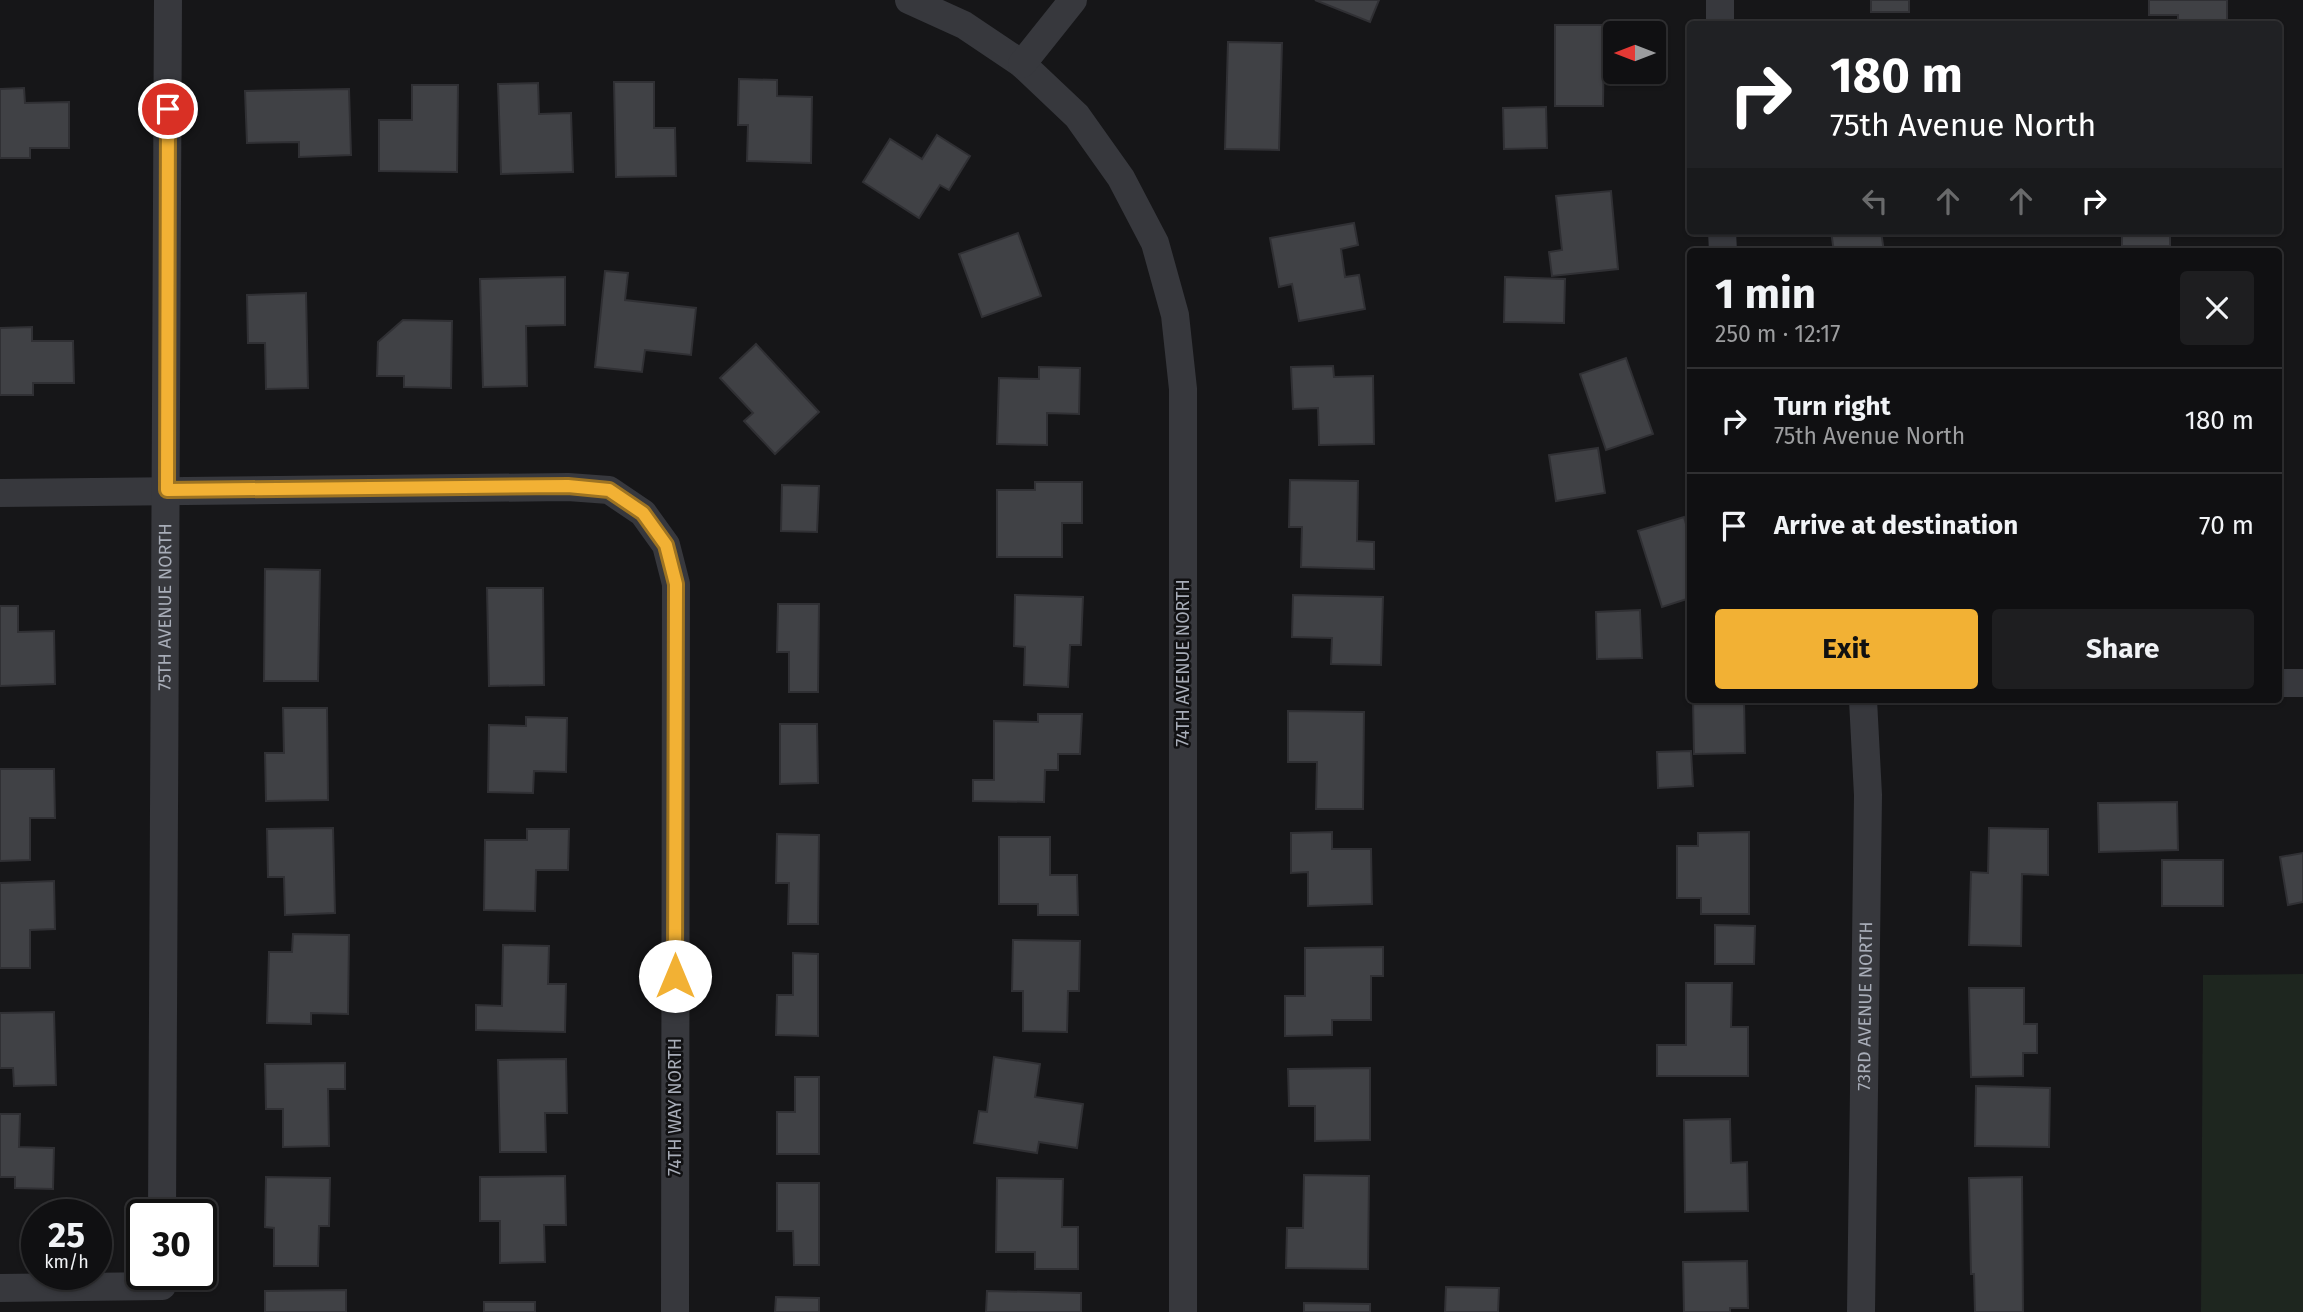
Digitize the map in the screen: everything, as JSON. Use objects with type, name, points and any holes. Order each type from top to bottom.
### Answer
[{"type":"street","name":"75TH AVENUE NORTH","points":[[162,1199],[168,0]]},
{"type":"street","name":"74TH AVENUE NORTH","points":[[909,0],[964,25],[1022,64],[1077,116],[1121,178],[1155,243],[1175,314],[1182,389],[1182,1312]]},
{"type":"street","points":[[1022,64],[1073,0]]},
{"type":"street","points":[[1720,0],[1720,21]]},
{"type":"street","name":"74TH WAY NORTH","points":[[0,493],[568,486],[609,490],[643,513],[666,545],[676,584],[675,1312]]},
{"type":"street","points":[[2282,684],[2303,683]]},
{"type":"street","name":"73RD AVENUE NORTH","points":[[1861,1312],[1868,795],[1863,703]]},
{"type":"street","points":[[0,1288],[162,1291]]},
{"type":"shaded area","points":[[2303,974],[2303,1312],[2201,1312],[2203,975]]},
{"type":"building","points":[[1315,0],[1379,0],[1370,22]]},
{"type":"building","points":[[1871,0],[1909,0],[1909,12],[1871,12]]},
{"type":"building","points":[[2149,0],[2227,0],[2227,21],[2178,21],[2178,15],[2149,15]]},
{"type":"building","points":[[1555,25],[1603,25],[1603,106],[1555,106]]},
{"type":"building","points":[[1228,42],[1282,43],[1279,150],[1225,149]]},
{"type":"building","points":[[739,79],[777,80],[777,96],[812,97],[811,163],[747,161],[748,125],[738,125]]},
{"type":"building","points":[[614,82],[654,82],[654,128],[675,128],[676,176],[616,177]]},
{"type":"building","points":[[538,83],[539,114],[571,113],[573,172],[501,174],[498,84]]},
{"type":"building","points":[[412,85],[458,85],[457,172],[379,171],[379,120],[412,120]]},
{"type":"building","points":[[24,88],[25,103],[69,102],[69,148],[30,148],[30,158],[0,158],[0,89]]},
{"type":"building","points":[[349,89],[351,155],[299,157],[299,142],[247,143],[245,91]]},
{"type":"building","points":[[1546,107],[1547,148],[1504,149],[1503,108]]},
{"type":"building","points":[[937,135],[970,156],[949,190],[940,185],[919,218],[863,182],[890,139],[922,159]]},
{"type":"building","points":[[1611,191],[1618,269],[1552,276],[1549,252],[1562,250],[1556,196]]},
{"type":"building","points":[[1354,223],[1358,245],[1341,249],[1345,277],[1359,275],[1365,309],[1299,321],[1292,284],[1279,287],[1270,238]]},
{"type":"building","points":[[1018,233],[1041,296],[982,317],[959,254]]},
{"type":"building","points":[[1832,235],[1882,235],[1883,248],[1833,248]]},
{"type":"building","points":[[2122,235],[2170,235],[2170,246],[2122,246]]},
{"type":"building","points":[[605,271],[628,273],[625,300],[696,308],[691,355],[645,350],[642,372],[595,367]]},
{"type":"building","points":[[565,277],[565,325],[526,326],[527,386],[483,387],[480,279]]},
{"type":"building","points":[[1505,277],[1565,279],[1564,323],[1504,322]]},
{"type":"building","points":[[306,293],[308,388],[266,389],[265,343],[248,343],[247,295]]},
{"type":"building","points":[[403,320],[452,321],[451,388],[404,387],[404,376],[377,376],[378,342]]},
{"type":"building","points":[[32,327],[32,341],[73,341],[74,383],[33,383],[33,395],[0,395],[0,328]]},
{"type":"building","points":[[756,344],[819,412],[775,454],[744,421],[753,413],[720,378]]},
{"type":"building","points":[[1626,358],[1653,434],[1606,450],[1580,374]]},
{"type":"building","points":[[1333,366],[1334,377],[1373,376],[1374,444],[1319,445],[1318,408],[1293,409],[1291,367]]},
{"type":"building","points":[[1039,367],[1080,368],[1079,414],[1047,413],[1047,445],[997,444],[999,378],[1039,379]]},
{"type":"building","points":[[1598,448],[1605,493],[1556,501],[1549,455]]},
{"type":"building","points":[[1290,480],[1358,481],[1357,541],[1374,542],[1374,569],[1301,567],[1302,527],[1289,527]]},
{"type":"building","points":[[1035,482],[1082,482],[1082,523],[1062,523],[1062,557],[997,557],[997,490],[1035,490]]},
{"type":"building","points":[[782,485],[819,486],[817,532],[781,531]]},
{"type":"building","points":[[1684,517],[1687,528],[1687,599],[1662,607],[1638,531]]},
{"type":"building","points":[[265,569],[320,570],[318,681],[264,681]]},
{"type":"building","points":[[487,588],[543,588],[544,685],[489,686]]},
{"type":"building","points":[[1015,595],[1083,597],[1081,645],[1070,645],[1068,687],[1024,685],[1025,647],[1014,646]]},
{"type":"building","points":[[1293,595],[1383,597],[1381,665],[1331,664],[1332,638],[1292,637]]},
{"type":"building","points":[[778,604],[819,604],[818,692],[789,692],[789,652],[777,652]]},
{"type":"building","points":[[0,606],[18,606],[18,632],[54,631],[55,684],[0,686]]},
{"type":"building","points":[[1640,610],[1642,658],[1597,659],[1596,612]]},
{"type":"building","points":[[1693,703],[1744,703],[1745,753],[1694,754]]},
{"type":"building","points":[[283,708],[327,708],[328,800],[266,801],[265,753],[284,753]]},
{"type":"building","points":[[1288,711],[1364,712],[1363,809],[1316,809],[1317,762],[1288,762]]},
{"type":"building","points":[[1038,714],[1082,714],[1080,754],[1058,754],[1058,770],[1045,770],[1044,802],[973,801],[973,780],[994,780],[994,721],[1038,722]]},
{"type":"building","points":[[526,717],[567,718],[566,772],[534,771],[533,793],[488,792],[489,725],[526,726]]},
{"type":"building","points":[[780,724],[817,724],[818,783],[780,784]]},
{"type":"building","points":[[1691,751],[1693,786],[1658,788],[1657,752]]},
{"type":"building","points":[[0,769],[54,769],[55,818],[30,818],[30,860],[0,861]]},
{"type":"building","points":[[2177,802],[2178,850],[2099,852],[2098,803]]},
{"type":"building","points":[[333,828],[335,913],[285,915],[284,877],[268,877],[267,829]]},
{"type":"building","points":[[1989,828],[2048,829],[2048,875],[2022,874],[2021,946],[1969,945],[1971,872],[1988,873]]},
{"type":"building","points":[[527,829],[569,829],[568,870],[536,870],[535,911],[484,910],[485,840],[527,840]]},
{"type":"building","points":[[1332,832],[1332,849],[1371,849],[1372,904],[1308,906],[1308,872],[1291,873],[1291,833]]},
{"type":"building","points":[[1749,832],[1749,914],[1701,914],[1701,898],[1677,898],[1677,846],[1698,846],[1698,833]]},
{"type":"building","points":[[777,834],[819,835],[818,924],[788,924],[789,883],[776,883]]},
{"type":"building","points":[[999,837],[1050,837],[1050,875],[1077,875],[1078,915],[1038,915],[1038,904],[999,904]]},
{"type":"building","points":[[2303,853],[2303,902],[2288,905],[2280,857]]},
{"type":"building","points":[[2162,860],[2223,860],[2223,906],[2162,906]]},
{"type":"building","points":[[54,881],[55,929],[30,930],[30,968],[0,968],[0,883]]},
{"type":"building","points":[[1715,925],[1755,926],[1754,964],[1715,964]]},
{"type":"building","points":[[293,934],[349,935],[348,1014],[311,1013],[311,1024],[267,1023],[269,952],[292,952]]},
{"type":"building","points":[[1013,940],[1080,941],[1079,991],[1068,991],[1067,1032],[1023,1031],[1023,991],[1012,991]]},
{"type":"building","points":[[503,945],[549,946],[548,984],[566,984],[565,1032],[476,1030],[476,1005],[502,1006]]},
{"type":"building","points":[[1383,947],[1383,976],[1371,976],[1371,1020],[1332,1020],[1332,1035],[1285,1036],[1285,996],[1305,996],[1305,948]]},
{"type":"building","points":[[793,953],[818,954],[818,1036],[776,1035],[777,995],[793,995]]},
{"type":"building","points":[[1686,983],[1732,983],[1731,1027],[1748,1027],[1748,1076],[1657,1076],[1657,1045],[1686,1045]]},
{"type":"building","points":[[1969,988],[2024,988],[2024,1024],[2037,1024],[2037,1053],[2023,1053],[2023,1076],[1971,1077]]},
{"type":"building","points":[[54,1012],[56,1085],[14,1086],[13,1068],[0,1068],[0,1013]]},
{"type":"building","points":[[994,1057],[1040,1064],[1035,1097],[1083,1104],[1077,1148],[1039,1142],[1037,1153],[974,1143],[979,1111],[987,1112]]},
{"type":"building","points":[[566,1059],[567,1113],[545,1113],[546,1152],[500,1152],[498,1060]]},
{"type":"building","points":[[345,1063],[345,1089],[328,1089],[329,1146],[283,1147],[283,1109],[266,1109],[265,1064]]},
{"type":"building","points":[[1370,1068],[1370,1140],[1315,1141],[1315,1106],[1289,1106],[1288,1069]]},
{"type":"building","points":[[795,1077],[819,1077],[819,1154],[777,1154],[777,1112],[795,1112]]},
{"type":"building","points":[[1976,1086],[2050,1088],[2049,1147],[1975,1146]]},
{"type":"building","points":[[0,1114],[20,1114],[19,1147],[54,1148],[53,1189],[15,1188],[15,1177],[0,1177]]},
{"type":"building","points":[[1730,1119],[1731,1163],[1747,1162],[1748,1211],[1685,1212],[1684,1120]]},
{"type":"building","points":[[1304,1175],[1369,1176],[1368,1269],[1286,1268],[1287,1228],[1303,1228]]},
{"type":"building","points":[[565,1176],[566,1225],[544,1225],[545,1262],[500,1263],[500,1221],[480,1221],[480,1177]]},
{"type":"building","points":[[266,1177],[330,1178],[329,1226],[319,1226],[318,1266],[274,1266],[274,1228],[265,1227]]},
{"type":"building","points":[[2022,1177],[2023,1312],[1975,1312],[1974,1274],[1971,1274],[1969,1178]]},
{"type":"building","points":[[997,1178],[1063,1179],[1062,1227],[1078,1227],[1078,1269],[1035,1269],[1035,1252],[996,1252]]},
{"type":"building","points":[[777,1183],[819,1183],[819,1265],[794,1265],[793,1231],[777,1231]]},
{"type":"building","points":[[1747,1261],[1748,1308],[1730,1308],[1730,1312],[1684,1312],[1683,1262]]},
{"type":"building","points":[[1446,1287],[1499,1288],[1498,1312],[1445,1312]]},
{"type":"building","points":[[346,1290],[346,1312],[265,1312],[265,1291]]},
{"type":"building","points":[[987,1291],[1081,1293],[1081,1312],[986,1312]]},
{"type":"building","points":[[776,1297],[819,1298],[819,1312],[775,1312]]},
{"type":"building","points":[[484,1302],[535,1302],[535,1312],[484,1312]]},
{"type":"building","points":[[1304,1303],[1370,1304],[1370,1312],[1304,1312]]},
{"type":"route","points":[[168,109],[167,490],[568,486],[609,490],[643,513],[666,545],[676,584],[675,976]]}]
